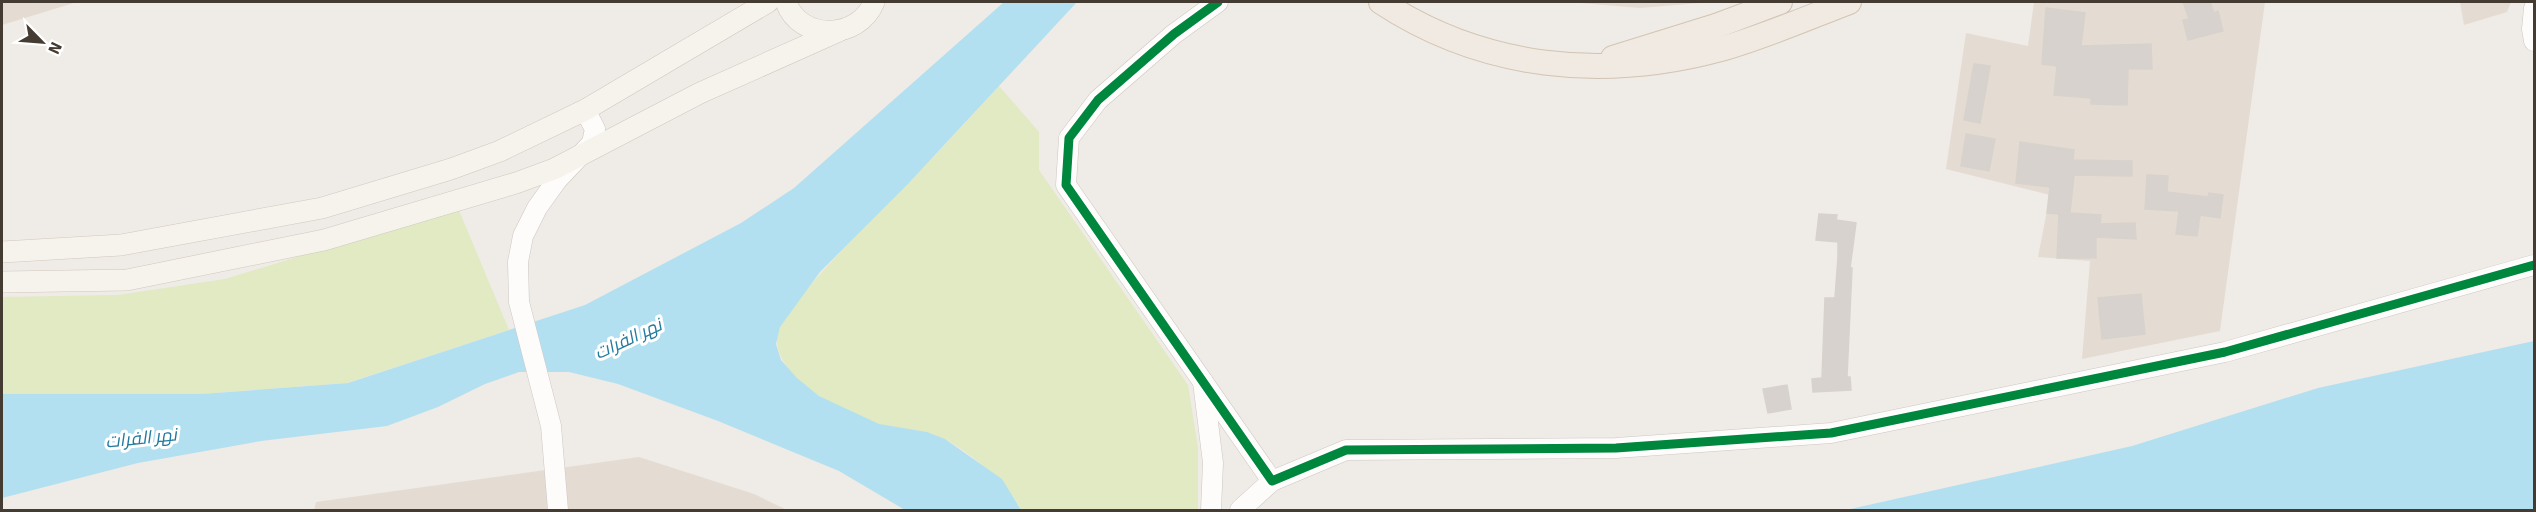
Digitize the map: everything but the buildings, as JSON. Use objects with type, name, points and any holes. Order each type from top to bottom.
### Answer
[{"type":"main road","points":[[2,252],[121,245],[322,208],[451,170],[500,151],[585,110],[768,2]]},
{"type":"main road","points":[[786,2],[797,20],[811,28],[825,32],[839,32]]},
{"type":"main road","points":[[1381,2],[1414,23],[1486,52],[1521,61],[1591,65],[1647,63],[1722,49],[1849,2]]},
{"type":"main road","points":[[1591,65],[1716,26],[1780,2]]},
{"type":"main road","points":[[2,282],[127,280],[324,240],[516,183],[554,170],[718,84],[839,32],[863,19],[875,4]]},
{"type":"street","points":[[1218,2],[1174,34],[1098,100],[1069,138],[1066,184],[1272,481]]},
{"type":"street","points":[[2535,8],[2532,29],[2535,41]]},
{"type":"street","points":[[558,510],[554,449],[545,397],[519,302],[518,282],[523,236],[547,192],[586,152],[595,136],[595,129],[585,110]]},
{"type":"street","points":[[1240,510],[1272,481],[1346,450],[1616,448],[1831,433],[2225,352],[2535,265]]},
{"type":"street","points":[[1202,378],[1213,464],[1211,510]]},
{"type":"shaded area","points":[[2,2],[77,2],[2,25]]},
{"type":"shaded area","points":[[1568,2],[1713,2],[1640,8]]},
{"type":"shaded area","points":[[2034,2],[2265,2],[2220,331],[2082,359],[2090,261],[2038,257],[2050,195],[1946,169],[1966,33],[2028,46]]},
{"type":"shaded area","points":[[2460,2],[2511,2],[2507,12],[2464,25]]},
{"type":"shaded area","points":[[639,457],[754,494],[787,510],[314,510],[316,502]]},
{"type":"green space","points":[[999,86],[1039,132],[1039,170],[1188,385],[1198,448],[1198,510],[1021,510],[999,481],[978,461],[956,446],[938,436],[880,425],[847,412],[810,389],[782,360],[777,343],[780,327],[803,294]]},
{"type":"green space","points":[[458,208],[509,330],[347,383],[201,394],[2,394],[2,297],[118,295],[225,279]]},
{"type":"water","name":"نهر الفرات","points":[[1004,2],[1077,2],[907,185],[820,272],[780,327],[776,344],[781,360],[797,378],[819,396],[879,424],[927,432],[945,439],[1002,479],[1021,510],[905,510],[839,471],[718,421],[618,384],[569,372],[519,372],[387,426],[261,441],[138,463],[2,498],[2,394],[201,394],[348,383],[585,305],[741,223],[794,188]]},
{"type":"water","points":[[2534,341],[2534,510],[1846,510],[2132,446],[2318,388]]},
{"type":"cycle path","points":[[1218,2],[1174,34],[1098,100],[1069,138],[1066,185],[1272,481],[1346,450],[1616,448],[1831,433],[2225,352],[2534,265]]}]
